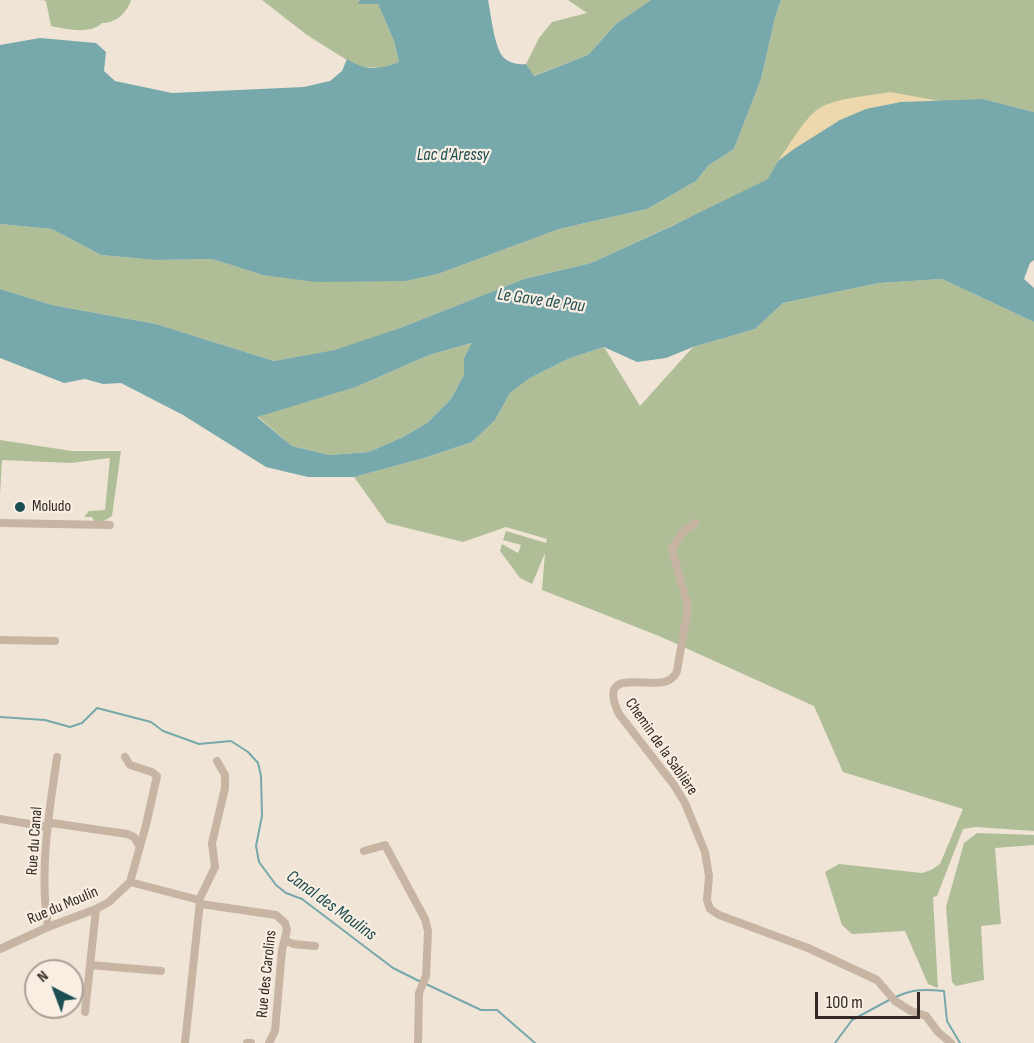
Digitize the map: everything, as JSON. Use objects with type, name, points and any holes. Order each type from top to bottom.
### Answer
[{"type":"street","points":[[0,523],[110,525]]},
{"type":"street","name":"Chemin de la Sablière","points":[[695,523],[683,531],[672,549],[688,607],[675,675],[667,681],[632,681],[622,684],[615,689],[613,694],[619,714],[674,784],[685,803],[705,852],[709,876],[707,900],[710,909],[719,915],[808,948],[877,980],[892,998],[910,1011],[926,1016],[938,1032],[951,1043]]},
{"type":"street","points":[[0,640],[55,641]]},
{"type":"street","points":[[124,757],[130,765],[152,772],[156,776],[146,827],[130,882],[200,902]]},
{"type":"street","name":"Rue du Canal","points":[[48,927],[44,906],[47,827],[57,758]]},
{"type":"street","points":[[185,1043],[200,902],[215,867],[212,843],[225,788],[225,774],[217,761]]},
{"type":"street","points":[[0,819],[47,827],[52,824],[131,835],[140,847]]},
{"type":"street","points":[[131,835],[146,827]]},
{"type":"street","points":[[364,851],[385,845],[428,931],[426,976],[419,993],[418,1043]]},
{"type":"street","name":"Rue du Moulin","points":[[0,949],[48,927],[96,909],[109,902],[130,882]]},
{"type":"street","name":"Rue des Carolins","points":[[200,902],[276,915],[285,923],[287,930],[275,1031],[269,1043]]},
{"type":"street","points":[[85,1012],[96,909]]},
{"type":"street","points":[[285,940],[293,944],[315,946]]},
{"type":"street","points":[[90,965],[161,971]]},
{"type":"green space","points":[[42,0],[131,0],[124,13],[116,19],[91,29],[78,30],[51,26],[46,1]]},
{"type":"green space","points":[[262,0],[360,0],[359,4],[378,4],[394,41],[399,62],[383,68],[358,67],[307,35]]},
{"type":"green space","points":[[568,0],[651,0],[616,24],[588,55],[533,76],[526,64],[539,38],[552,22],[587,13]]},
{"type":"green space","points":[[781,0],[1034,0],[1034,112],[983,99],[945,102],[840,120],[778,161],[769,179],[591,263],[524,279],[338,350],[274,361],[156,324],[52,305],[0,289],[0,224],[52,229],[101,255],[156,260],[212,259],[263,275],[406,281],[438,274],[559,229],[647,209],[696,181],[709,165],[734,149],[761,79]]},
{"type":"green space","points":[[942,279],[1034,322],[1034,831],[976,827],[963,829],[937,896],[933,897],[938,988],[928,984],[905,931],[852,934],[842,925],[825,872],[839,864],[922,873],[931,870],[940,864],[963,809],[843,772],[814,706],[659,636],[542,590],[545,553],[532,584],[520,578],[500,551],[502,544],[518,553],[521,545],[503,540],[506,531],[546,543],[547,539],[506,527],[463,542],[387,523],[354,477],[472,442],[495,420],[510,393],[530,378],[570,358],[604,347],[640,406],[693,347],[755,329],[783,303],[879,283]]},
{"type":"green space","points":[[473,343],[464,358],[464,375],[451,399],[427,423],[369,452],[329,455],[292,446],[257,416],[356,387],[429,355]]},
{"type":"green space","points":[[0,440],[72,451],[121,451],[112,516],[104,521],[94,521],[92,517],[84,517],[89,511],[105,510],[110,458],[71,463],[2,460],[0,495]]},
{"type":"green space","points":[[977,833],[1034,835],[1034,845],[995,848],[1001,924],[981,926],[984,980],[956,986],[952,982],[946,907],[964,843]]},
{"type":"sand","points":[[890,92],[945,102],[901,102],[840,120],[778,161],[802,126],[818,109],[843,100]]},
{"type":"water","name":"Lac d'Aressy","points":[[360,0],[488,0],[495,38],[503,57],[517,64],[526,64],[534,76],[588,55],[616,24],[651,0],[781,0],[761,79],[734,149],[709,165],[696,181],[647,209],[559,229],[438,274],[406,281],[316,282],[263,275],[212,259],[156,260],[101,255],[52,229],[0,224],[0,45],[40,38],[96,43],[106,52],[104,71],[115,81],[172,93],[304,87],[330,81],[342,71],[347,59],[359,66],[372,68],[385,67],[399,62],[394,41],[378,4],[358,4]]},
{"type":"water","name":"Le Gave de Pau","points":[[983,99],[1034,112],[1034,260],[1030,263],[1024,279],[1034,288],[1034,322],[942,279],[879,283],[783,303],[755,329],[693,347],[666,358],[637,362],[604,347],[570,358],[530,378],[510,393],[495,420],[472,442],[354,477],[308,477],[266,467],[183,415],[121,383],[103,384],[85,379],[64,383],[0,358],[0,289],[52,305],[156,324],[274,361],[335,350],[400,328],[524,279],[591,263],[768,179],[778,161],[840,120],[866,109],[901,102]],"holes":[[[472,343],[464,358],[464,375],[451,399],[427,423],[369,452],[329,455],[292,446],[257,417],[356,387],[429,355]]]},
{"type":"waterway","name":"Canal des Moulins","points":[[0,717],[45,720],[70,727],[82,723],[97,708],[151,722],[163,731],[199,744],[231,741],[248,752],[258,763],[261,776],[262,816],[256,846],[259,862],[276,885],[286,893],[302,899],[393,968],[421,982]]},
{"type":"waterway","name":"Canal des Moulins","points":[[426,984],[481,1010],[497,1010],[535,1043]]},
{"type":"waterway","name":"Canal des Moulins","points":[[896,997],[919,990],[944,991],[947,1021],[960,1043]]},
{"type":"waterway","name":"Canal des Moulins","points":[[835,1043],[852,1020],[891,999]]},
{"type":"place","name":"Moludo","points":[[20,507]]}]
